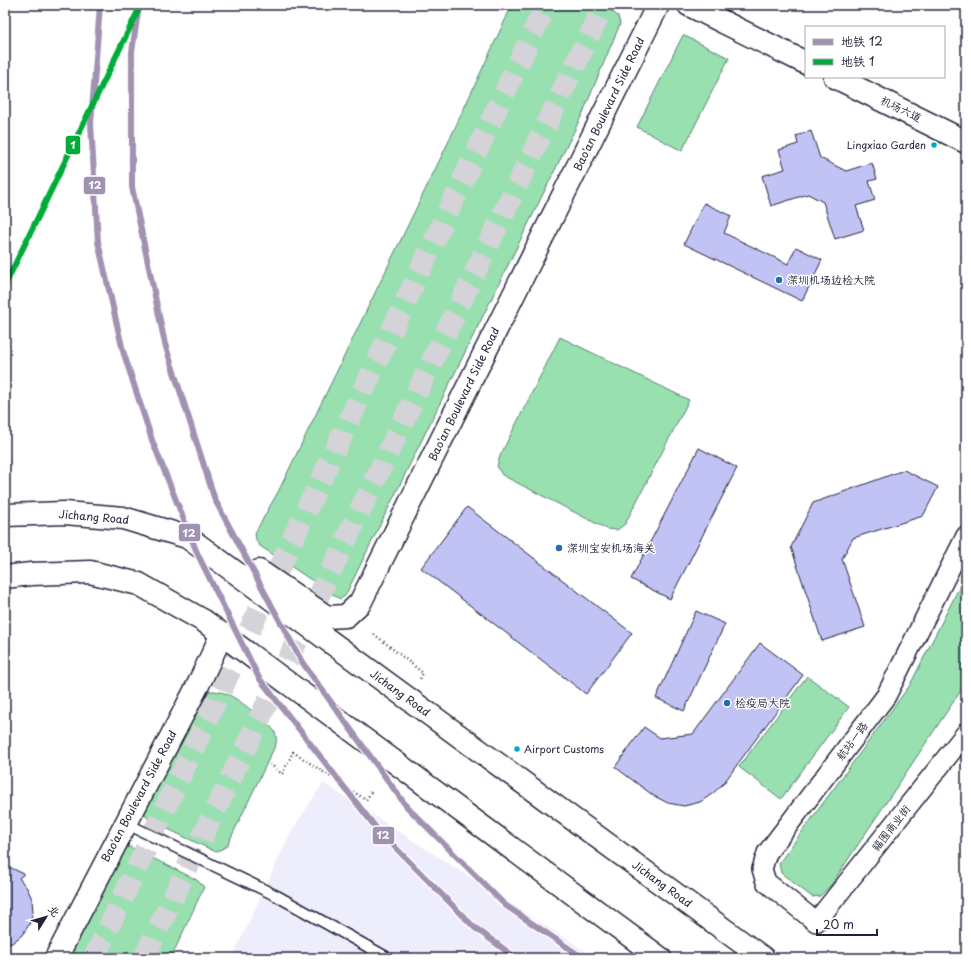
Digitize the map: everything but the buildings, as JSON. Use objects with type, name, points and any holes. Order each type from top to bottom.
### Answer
[{"type":"main road","name":"Bao'an Boulevard Side Road","points":[[187,537],[244,562],[327,617],[346,616],[360,603],[658,5]]},
{"type":"main road","points":[[689,5],[805,63]]},
{"type":"main road","name":"机场六道","points":[[837,78],[966,142]]},
{"type":"main road","name":"Jichang Road","points":[[5,515],[65,513],[123,518],[187,537],[763,958]]},
{"type":"main road","points":[[5,577],[31,574],[90,572],[138,584],[204,621],[660,958]]},
{"type":"main road","name":"Bao'an Boulevard Side Road","points":[[56,958],[198,685],[222,634]]},
{"type":"street","name":"航站一路","points":[[816,922],[766,882],[762,869],[767,854],[886,696],[966,536]]},
{"type":"street","name":"福围商业街","points":[[816,922],[966,733]]},
{"type":"lane","points":[[125,823],[277,896],[388,958]]},
{"type":"path","points":[[374,634],[423,673],[418,683]]},
{"type":"path","points":[[270,764],[282,774],[293,752],[366,800],[371,792]]},
{"type":"shaded area","points":[[323,783],[596,958],[232,958],[291,832]]},
{"type":"green space","points":[[512,5],[603,5],[618,16],[620,24],[582,115],[345,596],[340,599],[260,546],[256,540],[255,533],[279,490],[446,147]]},
{"type":"green space","points":[[683,35],[729,58],[682,151],[637,127]]},
{"type":"green space","points":[[560,337],[689,400],[625,524],[617,530],[607,529],[502,475],[497,466],[500,456]]},
{"type":"green space","points":[[966,574],[966,683],[831,885],[820,896],[812,897],[781,873],[779,863],[910,685]]},
{"type":"green space","points":[[807,676],[849,707],[781,799],[739,767]]},
{"type":"green space","points":[[211,691],[227,694],[235,698],[270,726],[276,734],[276,744],[227,846],[216,852],[149,820],[143,811],[203,693]]},
{"type":"green space","points":[[130,847],[197,880],[204,887],[171,958],[61,958],[123,848]]},
{"type":"tunnel","points":[[94,958],[546,5]]},
{"type":"tunnel","points":[[144,958],[604,5]]},
{"type":"metro line","name":"12","points":[[100,5],[91,124],[98,242],[123,351],[152,440],[198,555],[259,678],[377,829],[474,927],[516,958]]},
{"type":"metro line","name":"12","points":[[139,5],[132,52],[132,187],[165,344],[215,500],[302,662],[407,807],[505,905],[583,958]]},
{"type":"metro line","name":"1","points":[[5,285],[141,5]]},
{"type":"place","name":"Lingxiao Garden","points":[[934,145]]},
{"type":"place","name":"深圳机场边检大院","points":[[779,280]]},
{"type":"place","name":"深圳宝安机场海关","points":[[559,548]]},
{"type":"place","name":"检疫局大院","points":[[727,703]]},
{"type":"place","name":"Airport Customs","points":[[517,749]]}]
